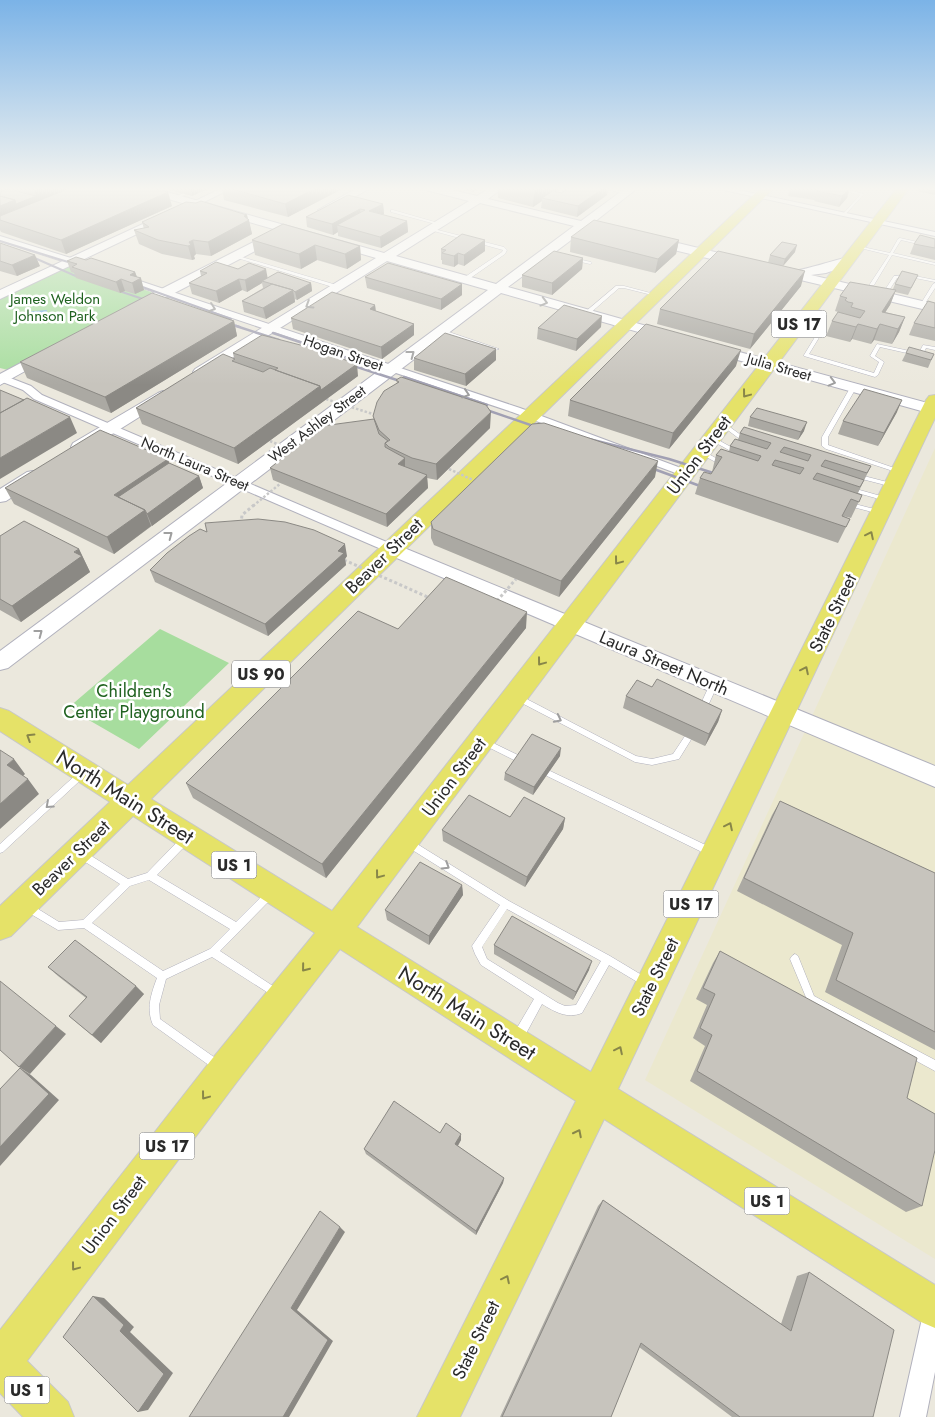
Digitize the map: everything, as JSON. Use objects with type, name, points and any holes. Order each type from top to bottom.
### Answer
[{"type":"main road","name":"Beaver Street","points":[[0,926],[700,253]]},
{"type":"main road","name":"Union Street","points":[[0,1364],[224,1071],[336,930],[482,740],[852,253]]},
{"type":"main road","name":"State Street","points":[[438,1417],[784,714],[933,404]]},
{"type":"main road","name":"North Main Street","points":[[0,718],[935,1308]]},
{"type":"main road","name":"US 1","points":[[0,1364],[53,1417]]},
{"type":"street","points":[[48,253],[95,269]]},
{"type":"street","points":[[0,295],[86,253]]},
{"type":"street","points":[[122,314],[241,253]]},
{"type":"street","points":[[368,253],[680,340]]},
{"type":"street","points":[[191,378],[393,253]]},
{"type":"street","name":"West Ashley Street","points":[[0,662],[441,331],[550,253]]},
{"type":"street","points":[[706,253],[929,307]]},
{"type":"street","points":[[778,271],[811,272],[845,262]]},
{"type":"street","name":"Hogan Street","points":[[112,275],[530,416],[684,474]]},
{"type":"street","points":[[1,378],[65,344]]},
{"type":"street","name":"Julia Street","points":[[697,345],[853,388],[933,404]]},
{"type":"street","name":"North Laura Street","points":[[1,378],[25,387],[38,398],[392,549]]},
{"type":"street","points":[[71,453],[174,388]]},
{"type":"street","points":[[0,496],[47,467]]},
{"type":"street","name":"Laura Street North","points":[[392,549],[935,777]]},
{"type":"street","points":[[913,1417],[935,1314]]},
{"type":"lane","points":[[464,280],[504,253]]},
{"type":"lane","points":[[887,253],[935,264]]},
{"type":"lane","points":[[872,284],[891,254]]},
{"type":"lane","points":[[235,256],[338,287]]},
{"type":"lane","points":[[567,258],[590,263]]},
{"type":"lane","points":[[883,296],[896,277],[910,276],[935,283],[929,307]]},
{"type":"lane","points":[[586,314],[618,287],[656,295]]},
{"type":"lane","points":[[795,329],[818,336],[806,354],[875,374],[882,362],[872,356],[879,345],[920,355],[925,346],[935,349]]},
{"type":"lane","points":[[441,331],[497,349]]},
{"type":"lane","points":[[853,388],[826,437],[825,446],[891,492]]},
{"type":"lane","points":[[723,424],[742,440],[751,444]]},
{"type":"lane","points":[[706,445],[742,455]]},
{"type":"lane","points":[[706,445],[733,468]]},
{"type":"lane","points":[[853,475],[891,492]]},
{"type":"lane","points":[[838,486],[891,492]]},
{"type":"lane","points":[[838,501],[891,492]]},
{"type":"lane","points":[[700,714],[714,684]]},
{"type":"lane","points":[[515,696],[635,759],[652,762],[676,757],[688,738]]},
{"type":"lane","points":[[482,740],[519,759]]},
{"type":"lane","points":[[0,849],[85,772]]},
{"type":"lane","points":[[548,773],[715,855]]},
{"type":"lane","points":[[85,924],[127,883],[150,876],[188,836]]},
{"type":"lane","points":[[405,840],[506,904],[651,985]]},
{"type":"lane","points":[[77,852],[127,883]]},
{"type":"lane","points":[[150,876],[236,928]]},
{"type":"lane","points":[[224,1071],[156,1022],[153,1014],[154,1003],[162,976],[213,952],[274,891]]},
{"type":"lane","points":[[22,904],[58,926],[85,924],[162,976]]},
{"type":"lane","points":[[506,904],[478,946],[478,951],[484,962],[540,998],[565,1011],[579,1010],[607,960]]},
{"type":"lane","points":[[213,952],[282,997]]},
{"type":"lane","points":[[795,959],[811,1000],[935,1066]]},
{"type":"lane","points":[[514,1043],[540,998]]},
{"type":"path","points":[[326,399],[379,416]]},
{"type":"path","points":[[270,442],[303,456]]},
{"type":"path","points":[[449,469],[476,481]]},
{"type":"path","points":[[241,532],[242,515],[281,483]]},
{"type":"path","points":[[344,560],[438,602]]},
{"type":"path","points":[[494,605],[516,580]]},
{"type":"shaded area","points":[[935,448],[935,1259],[645,1080]]},
{"type":"green space","name":"James Weldon Johnson Park","points":[[71,265],[151,292],[152,295],[13,368],[8,370],[0,368],[0,298]]},
{"type":"green space","name":"Children's Center Playground","points":[[160,629],[229,663],[139,749],[68,708]]},
{"type":"water","points":[[47,310],[44,321],[20,323],[24,312]]},
{"type":"building","points":[[0,253],[30,253],[35,255],[12,265],[0,261]]},
{"type":"building","points":[[443,253],[458,253],[454,256]]},
{"type":"building","points":[[551,253],[563,253],[583,258],[552,283],[522,275]]},
{"type":"building","points":[[635,253],[664,253],[658,259]]},
{"type":"building","points":[[716,253],[727,253],[805,271],[754,334],[660,309]]},
{"type":"building","points":[[772,253],[790,253],[785,259],[770,255]]},
{"type":"building","points":[[76,257],[86,260],[91,258],[135,272],[130,275],[141,278],[132,283],[121,279],[116,282],[72,267],[77,264],[67,261]]},
{"type":"building","points":[[216,262],[238,269],[249,263],[266,269],[245,280],[239,279],[216,291],[189,283],[207,273],[200,271]]},
{"type":"building","points":[[388,263],[462,284],[441,299],[365,277]]},
{"type":"building","points":[[902,271],[918,275],[911,288],[895,284]]},
{"type":"building","points":[[278,272],[311,283],[295,292],[262,281]]},
{"type":"building","points":[[850,282],[896,290],[882,312],[905,317],[898,329],[880,324],[877,329],[858,324],[856,327],[832,321],[838,312],[860,318],[865,311],[851,307],[853,303],[845,300],[847,298],[840,296]]},
{"type":"building","points":[[272,284],[293,290],[263,308],[242,301]]},
{"type":"building","points":[[332,292],[375,305],[370,309],[414,324],[381,347],[291,318]]},
{"type":"building","points":[[152,293],[234,321],[105,397],[20,362]]},
{"type":"building","points":[[928,301],[935,303],[935,328],[914,323]]},
{"type":"building","points":[[564,305],[602,316],[577,339],[538,328]]},
{"type":"building","points":[[646,324],[741,350],[673,433],[570,400]]},
{"type":"building","points":[[445,333],[496,349],[465,374],[414,358]]},
{"type":"building","points":[[262,335],[308,347],[357,364],[321,390],[320,386],[275,370],[278,368],[233,353]]},
{"type":"building","points":[[909,347],[934,354],[931,360],[906,353]]},
{"type":"building","points":[[223,354],[235,359],[232,361],[263,372],[270,368],[320,386],[234,448],[136,408]]},
{"type":"building","points":[[401,377],[486,405],[491,412],[436,464],[412,458],[389,447],[385,443],[390,440],[379,430],[373,416],[377,402],[384,391],[399,382],[396,380]]},
{"type":"building","points":[[864,389],[902,400],[884,433],[843,421]]},
{"type":"building","points":[[0,390],[24,400],[0,413]]},
{"type":"building","points":[[27,398],[70,417],[0,458],[0,413]]},
{"type":"building","points":[[757,408],[807,422],[801,432],[750,417]]},
{"type":"building","points":[[374,419],[379,434],[388,441],[385,443],[385,447],[405,458],[398,464],[427,475],[386,514],[270,468],[322,426]]},
{"type":"building","points":[[544,423],[658,461],[561,581],[433,529],[431,522],[532,424]]},
{"type":"building","points":[[744,427],[871,466],[867,473],[825,460],[821,466],[864,480],[860,487],[817,473],[813,479],[862,495],[859,502],[851,499],[842,516],[850,519],[846,527],[700,478],[704,472],[711,474],[722,457],[716,455],[721,449],[758,461],[761,456],[730,446],[735,439],[767,449],[771,443],[740,433]],"holes":[[[784,447],[811,455],[808,461],[780,452]],[[775,460],[804,468],[800,474],[772,465]]]},
{"type":"building","points":[[100,430],[168,459],[114,495],[145,510],[107,537],[5,488]]},
{"type":"building","points":[[169,463],[199,476],[147,514],[145,510],[118,497]]},
{"type":"building","points":[[258,519],[285,522],[314,530],[345,544],[338,551],[344,553],[265,624],[150,570],[167,553],[189,536],[200,529],[207,532],[205,523]]},
{"type":"building","points":[[24,521],[79,549],[74,552],[82,556],[12,606],[0,599],[0,536]]},
{"type":"building","points":[[446,577],[527,612],[322,864],[186,783],[358,611],[398,629]]},
{"type":"building","points":[[657,679],[722,710],[709,734],[626,696],[637,680],[652,687]]},
{"type":"building","points":[[532,734],[561,748],[534,787],[505,773]]},
{"type":"building","points":[[0,750],[14,759],[7,765],[28,779],[0,804]]},
{"type":"building","points":[[469,795],[510,817],[524,797],[565,818],[527,877],[442,830]]},
{"type":"building","points":[[780,801],[935,873],[935,1032],[836,980],[853,933],[744,878]]},
{"type":"building","points":[[420,862],[462,885],[429,936],[385,910]]},
{"type":"building","points":[[512,916],[592,961],[576,992],[494,945]]},
{"type":"building","points":[[75,940],[136,986],[92,1035],[69,1016],[87,997],[48,967]]},
{"type":"building","points":[[720,951],[917,1058],[907,1098],[935,1114],[935,1150],[922,1206],[697,1071],[712,1035],[700,1028],[715,994],[703,988]]},
{"type":"building","points":[[0,981],[56,1026],[19,1067],[0,1050]]},
{"type":"building","points":[[20,1068],[49,1094],[0,1147],[0,1089]]},
{"type":"building","points":[[394,1101],[440,1133],[446,1123],[461,1134],[455,1144],[504,1178],[476,1231],[364,1149]]},
{"type":"building","points":[[603,1200],[791,1331],[809,1272],[894,1330],[873,1417],[740,1417],[641,1343],[611,1417],[502,1417]]},
{"type":"building","points":[[320,1211],[340,1227],[291,1308],[328,1340],[283,1417],[189,1417]]},
{"type":"building","points":[[93,1296],[124,1325],[120,1331],[164,1374],[138,1412],[63,1337]]},
{"type":"railway","points":[[39,253],[81,266]]},
{"type":"railway","points":[[30,256],[78,277]]},
{"type":"railway","points":[[137,285],[231,319]]},
{"type":"railway","points":[[122,292],[155,303]]},
{"type":"railway","points":[[222,321],[240,327]]},
{"type":"railway","points":[[236,326],[279,340]]},
{"type":"railway","points":[[273,333],[356,361]]},
{"type":"railway","points":[[345,363],[409,384]]},
{"type":"railway","points":[[404,377],[487,405]]},
{"type":"railway","points":[[478,407],[545,430]]},
{"type":"railway","points":[[589,439],[669,459],[726,477]]},
{"type":"railway","points":[[643,465],[711,490]]}]
